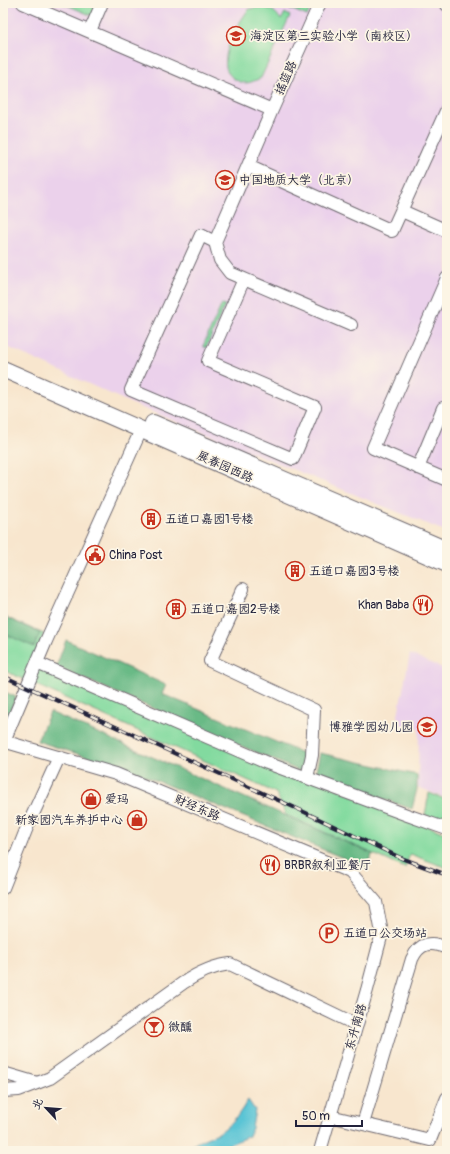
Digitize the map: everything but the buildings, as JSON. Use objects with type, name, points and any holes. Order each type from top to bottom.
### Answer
[{"type":"main road","name":"展春园西路","points":[[3,357],[131,414],[447,550]]},
{"type":"main road","name":"展春园西路","points":[[3,369],[447,564]]},
{"type":"street","points":[[23,3],[48,8],[90,31],[272,110]]},
{"type":"street","points":[[90,31],[102,3]]},
{"type":"street","name":"摇篮路","points":[[215,242],[320,3]]},
{"type":"street","points":[[248,166],[392,231],[402,212],[447,109]]},
{"type":"street","points":[[402,212],[447,231]]},
{"type":"street","points":[[244,279],[208,361],[315,407],[292,459],[131,390],[201,235],[215,242],[220,260],[230,273],[244,279],[351,325]]},
{"type":"street","points":[[447,278],[373,448],[447,480]]},
{"type":"street","points":[[418,468],[443,408],[447,409]]},
{"type":"street","points":[[4,741],[37,663],[141,430]]},
{"type":"street","points":[[243,589],[210,661],[314,710],[312,755],[307,778]]},
{"type":"street","points":[[37,663],[267,763],[447,829]]},
{"type":"street","name":"财经东路","points":[[4,741],[116,774],[350,872],[376,902]]},
{"type":"street","points":[[3,888],[28,825],[59,757]]},
{"type":"street","name":"东升南路","points":[[320,1151],[382,933],[376,902]]},
{"type":"street","points":[[363,1124],[412,959],[416,951],[430,943],[438,944],[447,948]]},
{"type":"street","points":[[3,1091],[19,1090],[50,1078],[198,973],[218,965],[230,964],[357,1025]]},
{"type":"street","points":[[3,1072],[37,1083]]},
{"type":"street","points":[[330,1116],[430,1140],[447,1098]]},
{"type":"shaded area","name":"中国地质大学（北京）","points":[[15,3],[447,3],[447,532],[135,405],[3,345],[3,15],[7,7]]},
{"type":"shaded area","name":"博雅学园幼儿园","points":[[410,654],[447,670],[447,799],[418,787],[419,729],[396,725]]},
{"type":"green space","points":[[62,3],[102,3],[95,17]]},
{"type":"green space","points":[[277,3],[313,3],[307,16]]},
{"type":"green space","points":[[260,7],[272,10],[281,20],[285,13],[290,16],[261,78],[244,83],[237,81],[227,72],[226,54],[234,33],[244,15],[249,9]]},
{"type":"green space","points":[[222,304],[225,305],[206,348],[203,346]]},
{"type":"green space","points":[[3,616],[44,634],[32,663],[447,834],[447,868],[410,854],[405,868],[286,815],[276,793],[3,670]]},
{"type":"green space","points":[[3,616],[40,633],[34,647],[3,633]]},
{"type":"green space","points":[[66,640],[166,685],[162,694],[307,755],[302,772],[56,667]]},
{"type":"green space","points":[[3,691],[16,697],[10,712],[3,722]]},
{"type":"green space","points":[[50,712],[373,854],[365,867],[138,773],[37,741]]},
{"type":"green space","points":[[320,753],[417,775],[417,789],[412,809],[315,775]]},
{"type":"green space","points":[[429,793],[447,800],[447,822],[425,815]]},
{"type":"water","points":[[248,1100],[255,1110],[249,1136],[218,1151],[186,1151],[199,1141],[228,1126],[238,1116]]},
{"type":"railway","points":[[3,676],[300,810],[401,858],[447,875]]},
{"type":"place","name":"海淀区第三实验小学（南校区）","points":[[236,36]]},
{"type":"place","name":"中国地质大学（北京）","points":[[225,180]]},
{"type":"place","name":"五道口嘉园1号楼","points":[[151,519]]},
{"type":"place","name":"China Post","points":[[95,555]]},
{"type":"place","name":"五道口嘉园3号楼","points":[[295,571]]},
{"type":"place","name":"Khan Baba","points":[[423,605]]},
{"type":"place","name":"五道口嘉园2号楼","points":[[176,609]]},
{"type":"place","name":"博雅学园幼儿园","points":[[427,727]]},
{"type":"place","name":"爱玛","points":[[91,799]]},
{"type":"place","name":"新家园汽车养护中心","points":[[137,820]]},
{"type":"place","name":"BRBR叙利亚餐厅","points":[[270,865]]},
{"type":"place","name":"五道口公交场站","points":[[329,933]]},
{"type":"place","name":"微醺","points":[[154,1027]]}]
